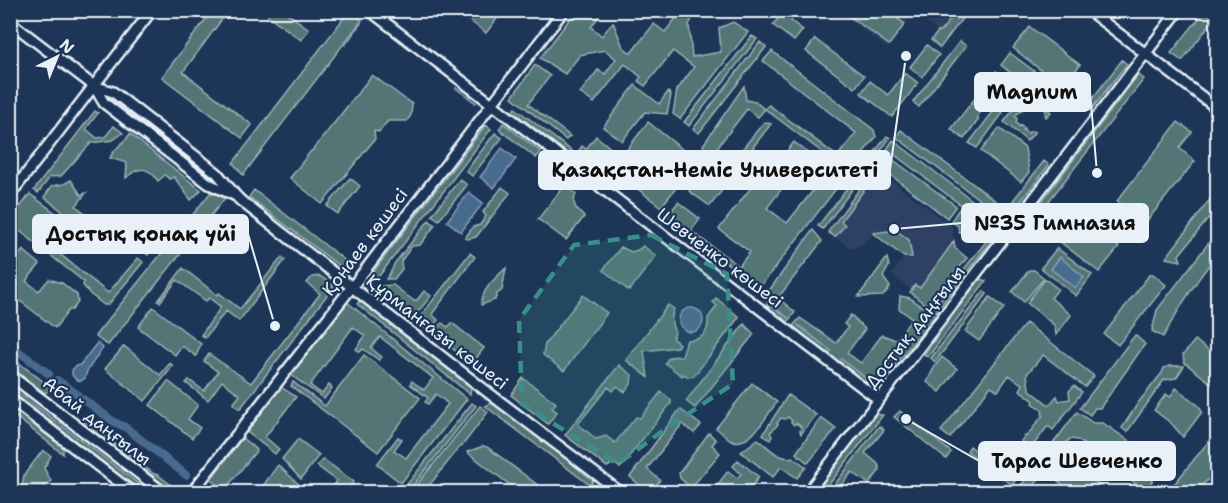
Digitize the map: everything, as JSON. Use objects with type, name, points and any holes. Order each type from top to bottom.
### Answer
[{"type":"street","points":[[10,195],[152,10]]},
{"type":"street","name":"Шевченко көшесі","points":[[369,10],[879,400]]},
{"type":"street","name":"Қонаев көшесі","points":[[192,492],[564,10]]},
{"type":"street","points":[[1089,10],[1218,109]]},
{"type":"street","name":"Достық даңғылы","points":[[808,492],[1179,10]]},
{"type":"street","name":"Құрманғазы көшесі","points":[[10,22],[94,86],[102,100],[123,118],[209,184],[236,196]]},
{"type":"street","name":"Құрманғазы көшесі","points":[[94,86],[110,90],[218,173],[236,196],[620,492]]},
{"type":"street","name":"Абай даңғылы","points":[[10,375],[163,492]]},
{"type":"street","name":"Абай даңғылы","points":[[10,399],[132,492]]},
{"type":"highlighted area","points":[[651,235],[727,274],[733,384],[668,427],[618,464],[522,404],[519,320],[574,245]]},
{"type":"shaded area","points":[[839,11],[961,11],[942,35],[916,14],[905,24],[887,48]]},
{"type":"shaded area","points":[[502,148],[516,159],[494,188],[480,177]]},
{"type":"shaded area","points":[[878,171],[952,226],[954,241],[920,288],[915,285],[912,290],[892,275],[904,257],[873,233],[862,245],[850,248],[831,234]]},
{"type":"shaded area","points":[[469,192],[483,203],[461,232],[447,221]]},
{"type":"shaded area","points":[[1060,257],[1084,277],[1075,288],[1051,269]]},
{"type":"shaded area","points":[[686,308],[696,308],[703,315],[703,325],[696,332],[686,332],[679,325],[679,315]]},
{"type":"shaded area","points":[[97,343],[103,348],[87,371],[85,378],[81,381],[76,380],[72,375],[72,370],[80,365]]},
{"type":"green space","points":[[212,11],[228,11],[183,72],[252,125],[242,138],[162,77]]},
{"type":"green space","points":[[262,11],[284,11],[309,29],[301,40]]},
{"type":"green space","points":[[349,11],[362,20],[243,175],[233,163]]},
{"type":"green space","points":[[457,11],[482,11],[488,15],[492,11],[503,11],[486,33]]},
{"type":"green space","points":[[576,11],[603,11],[591,27],[602,36],[613,22],[623,47],[631,53],[654,24],[665,32],[680,13],[685,17],[690,11],[696,11],[689,25],[692,57],[721,52],[719,28],[733,22],[748,32],[680,119],[673,114],[677,90],[694,67],[673,51],[645,86],[638,81],[641,77],[625,64],[594,103],[580,93],[598,70],[605,74],[616,59],[605,50],[580,55],[565,74],[540,58]]},
{"type":"green space","points":[[784,11],[799,11],[791,21],[803,30],[794,41],[773,25]]},
{"type":"green space","points":[[851,11],[887,11],[905,24],[889,45],[848,15]]},
{"type":"green space","points":[[957,11],[968,11],[940,48],[931,40]]},
{"type":"green space","points":[[1204,12],[1214,19],[1182,61],[1171,53]]},
{"type":"green space","points":[[1030,27],[1080,65],[1062,87],[1013,48]]},
{"type":"green space","points":[[752,36],[757,39],[689,126],[684,122]]},
{"type":"green space","points":[[815,39],[864,76],[855,88],[806,51]]},
{"type":"green space","points":[[960,41],[966,46],[919,107],[913,102]]},
{"type":"green space","points":[[760,42],[766,47],[699,133],[693,129]]},
{"type":"green space","points":[[927,45],[939,55],[922,77],[910,67]]},
{"type":"green space","points":[[772,51],[874,130],[876,137],[854,164],[840,153],[856,133],[763,61]]},
{"type":"green space","points":[[1010,53],[1034,71],[1025,84],[1001,65]]},
{"type":"green space","points":[[1122,60],[1127,64],[1090,111],[1086,107]]},
{"type":"green space","points":[[535,65],[550,76],[528,104],[570,136],[566,140],[512,97]]},
{"type":"green space","points":[[996,71],[1021,89],[1009,105],[1005,102],[1010,95],[1002,89],[997,96],[985,86]]},
{"type":"green space","points":[[905,73],[918,83],[892,117],[861,93],[870,81],[888,95]]},
{"type":"green space","points":[[372,75],[412,104],[411,115],[407,121],[388,121],[379,132],[374,131],[375,139],[322,204],[290,178]]},
{"type":"green space","points":[[1138,75],[1144,79],[1034,220],[1031,215]]},
{"type":"green space","points":[[635,85],[659,104],[668,92],[671,95],[667,114],[645,112],[622,141],[603,127]]},
{"type":"green space","points":[[744,86],[746,100],[756,102],[764,109],[769,105],[838,157],[835,162],[765,109],[758,117],[747,109],[716,149],[740,167],[710,206],[689,191],[711,165],[703,145]]},
{"type":"green space","points":[[1027,92],[1051,112],[1046,117],[1046,110],[1039,108],[1033,100],[1026,101],[1022,106],[1024,108],[1015,116],[1016,123],[1024,128],[1023,130],[1028,133],[1035,132],[1027,141],[1004,122]]},
{"type":"green space","points":[[979,93],[989,101],[964,139],[951,129]]},
{"type":"green space","points":[[111,94],[214,174],[209,180],[106,100]]},
{"type":"green space","points":[[515,108],[593,167],[591,171],[513,111]]},
{"type":"green space","points":[[996,108],[1003,113],[977,148],[969,143]]},
{"type":"green space","points":[[95,111],[98,113],[86,129],[97,138],[105,137],[114,126],[123,133],[113,140],[91,143],[61,176],[50,177],[38,193],[34,190]]},
{"type":"green space","points":[[648,122],[697,161],[661,207],[612,169]]},
{"type":"green space","points":[[764,122],[771,124],[753,147],[766,158],[778,163],[794,142],[843,180],[759,288],[667,217],[678,202],[700,219],[691,231],[739,266],[750,252],[719,229],[763,172],[747,160],[743,163],[736,157]],"holes":[[[803,170],[819,183],[787,223],[767,208],[786,183],[789,174]]]},
{"type":"green space","points":[[1178,122],[1192,132],[1179,148],[1195,161],[1146,222],[1117,201]]},
{"type":"green space","points":[[503,123],[541,152],[536,158],[499,129]]},
{"type":"green space","points":[[486,125],[491,129],[376,280],[370,276]]},
{"type":"green space","points":[[999,128],[1025,148],[1029,172],[1021,182],[981,151]]},
{"type":"green space","points":[[901,130],[1005,208],[1000,215],[896,137]]},
{"type":"green space","points":[[495,133],[502,138],[472,176],[466,171]]},
{"type":"green space","points":[[130,134],[201,190],[191,200],[174,177],[169,179],[165,175],[158,181],[151,173],[143,169],[135,171],[126,178],[127,163],[110,158]]},
{"type":"green space","points":[[596,136],[614,151],[602,168],[579,150],[582,146],[586,149]]},
{"type":"green space","points":[[887,136],[890,138],[823,229],[818,226]]},
{"type":"green space","points":[[893,140],[997,219],[990,227],[887,149]]},
{"type":"green space","points":[[884,153],[956,206],[947,218],[876,164]]},
{"type":"green space","points":[[1044,161],[1049,165],[1010,215],[1011,203]]},
{"type":"green space","points":[[874,169],[878,171],[841,221],[845,225],[835,237],[828,232]]},
{"type":"green space","points":[[350,178],[360,186],[338,214],[327,206]]},
{"type":"green space","points":[[460,179],[467,185],[439,220],[432,215]]},
{"type":"green space","points":[[71,180],[81,195],[86,193],[76,206],[99,224],[118,221],[131,234],[141,238],[160,240],[148,255],[126,239],[121,245],[108,246],[44,197],[52,186]]},
{"type":"green space","points":[[564,186],[576,194],[574,204],[584,217],[566,240],[538,219]]},
{"type":"green space","points":[[502,187],[510,193],[476,237],[465,238],[473,227],[480,225],[486,216],[483,212]]},
{"type":"green space","points":[[254,190],[347,262],[342,268],[249,197]]},
{"type":"green space","points":[[1217,190],[1217,208],[1179,255],[1181,261],[1166,258]]},
{"type":"green space","points":[[211,192],[225,198],[108,345],[101,341],[95,336]]},
{"type":"green space","points":[[30,194],[69,223],[51,247],[108,293],[138,258],[143,262],[108,305],[104,305],[90,294],[83,285],[84,282],[11,224],[11,219]]},
{"type":"green space","points":[[959,209],[976,221],[975,234],[959,232],[958,226],[951,221]]},
{"type":"green space","points":[[1073,212],[1119,247],[1099,272],[1054,237]]},
{"type":"green space","points":[[429,220],[435,225],[420,245],[412,246],[401,261],[402,269],[394,279],[386,279],[394,264]]},
{"type":"green space","points":[[813,230],[822,241],[778,298],[795,312],[786,324],[767,309],[768,292]]},
{"type":"green space","points":[[896,230],[909,240],[912,257],[904,257],[873,233]]},
{"type":"green space","points":[[1217,232],[1217,255],[1188,294],[1163,337],[1152,331],[1157,310]]},
{"type":"green space","points":[[992,234],[995,236],[936,312],[932,309]]},
{"type":"green space","points":[[954,241],[955,248],[967,258],[928,307],[910,292],[915,285],[920,288]]},
{"type":"green space","points":[[643,246],[656,256],[629,291],[603,270],[621,247],[631,252]]},
{"type":"green space","points":[[1057,248],[1092,275],[1076,296],[1041,268]]},
{"type":"green space","points":[[23,250],[40,264],[26,281],[39,291],[49,279],[62,283],[77,295],[78,302],[55,328],[11,294],[11,266]]},
{"type":"green space","points":[[470,253],[475,257],[432,314],[438,320],[429,331],[416,322]]},
{"type":"green space","points":[[282,257],[285,260],[239,321],[226,311],[205,338],[201,335],[221,307],[209,298],[206,301],[177,280],[160,302],[158,301],[183,268],[217,295],[219,293],[240,309]]},
{"type":"green space","points":[[887,258],[889,266],[883,277],[890,287],[883,296],[858,297]]},
{"type":"green space","points":[[506,268],[502,290],[497,294],[495,300],[481,305],[486,289]]},
{"type":"green space","points":[[1029,270],[1034,270],[1044,278],[1024,302],[1012,292]]},
{"type":"green space","points":[[1150,274],[1166,285],[1118,345],[1104,334]]},
{"type":"green space","points":[[320,276],[334,286],[240,409],[233,404],[240,395],[222,381],[208,400],[186,383],[189,380],[204,391],[218,372],[204,361],[209,354],[251,383],[320,294],[307,283],[312,277]]},
{"type":"green space","points":[[980,279],[986,281],[928,357],[924,354]]},
{"type":"green space","points":[[1045,279],[1058,289],[1051,298],[1071,315],[1056,335],[1055,326],[1027,303]]},
{"type":"green space","points":[[393,285],[414,301],[424,291],[431,296],[413,318],[379,292],[380,286]]},
{"type":"green space","points":[[984,291],[987,294],[935,362],[931,358]]},
{"type":"green space","points":[[583,295],[607,313],[564,371],[543,355],[545,344]]},
{"type":"green space","points":[[900,296],[910,298],[935,316],[877,387],[864,384],[792,327],[800,318],[836,343],[848,327],[844,324],[851,315],[865,329],[847,353],[861,363],[882,335],[896,340],[912,318],[899,309]]},
{"type":"green space","points":[[990,297],[1004,308],[979,341],[965,331]]},
{"type":"green space","points":[[716,298],[739,317],[694,376],[688,377],[684,374],[682,376],[665,363],[669,357],[682,356],[687,340],[697,339],[704,335],[708,318],[717,306],[713,302]]},
{"type":"green space","points":[[360,301],[471,387],[470,394],[357,304]]},
{"type":"green space","points":[[347,302],[467,399],[401,483],[377,464],[398,437],[402,439],[394,450],[406,458],[448,404],[436,394],[428,404],[425,402],[428,398],[410,384],[412,381],[424,390],[433,378],[380,337],[371,348],[382,357],[379,360],[363,349],[360,352],[356,349],[365,336],[353,327],[310,385],[322,394],[329,385],[332,388],[324,399],[291,375]]},
{"type":"green space","points":[[668,305],[674,309],[672,321],[675,333],[672,338],[679,344],[677,347],[644,351],[648,377],[626,360]]},
{"type":"green space","points":[[153,307],[201,344],[196,356],[182,346],[175,355],[138,327]]},
{"type":"green space","points":[[442,323],[448,327],[452,323],[484,348],[472,364],[434,334]]},
{"type":"green space","points":[[1026,323],[1094,376],[1085,387],[1043,355],[1027,374],[1029,389],[1049,405],[1057,396],[1059,401],[1070,399],[1069,391],[1074,386],[1082,392],[1053,430],[1048,426],[1025,456],[1030,461],[1012,485],[967,451],[970,446],[983,456],[988,455],[1001,464],[1013,456],[1021,441],[1043,415],[1043,411],[1033,403],[1034,401],[1020,390],[1023,385],[1009,375],[998,391],[991,386],[950,438],[941,431]]},
{"type":"green space","points":[[744,324],[754,334],[695,408],[686,401]]},
{"type":"green space","points":[[1135,335],[1145,344],[1100,408],[1095,408],[1090,415],[1080,408]]},
{"type":"green space","points":[[1195,340],[1217,357],[1217,388],[1184,362],[1183,355]]},
{"type":"green space","points":[[124,346],[160,375],[170,363],[173,366],[145,401],[105,369]]},
{"type":"green space","points":[[364,355],[420,398],[378,452],[291,386],[293,382],[325,406]]},
{"type":"green space","points":[[10,357],[52,388],[45,393],[11,367]]},
{"type":"green space","points":[[942,357],[957,369],[940,392],[927,382]]},
{"type":"green space","points":[[619,365],[632,375],[631,384],[625,392],[617,386],[613,391],[608,387],[578,424],[596,439],[606,436],[615,443],[636,417],[640,418],[661,392],[671,400],[620,468],[614,463],[607,467],[565,435]]},
{"type":"green space","points":[[1184,366],[1176,378],[1164,380],[1127,432],[1122,428],[1164,368]]},
{"type":"green space","points":[[523,378],[556,403],[552,408],[557,412],[548,424],[511,395]]},
{"type":"green space","points":[[168,381],[198,405],[188,419],[200,428],[192,438],[150,405]]},
{"type":"green space","points":[[752,383],[777,402],[752,435],[745,440],[731,440],[716,428]]},
{"type":"green space","points":[[10,386],[149,492],[142,492],[11,391]]},
{"type":"green space","points":[[281,387],[296,397],[265,437],[279,449],[275,454],[247,432]]},
{"type":"green space","points":[[1176,388],[1199,406],[1202,412],[1183,437],[1172,424],[1154,410],[1166,394],[1170,397]]},
{"type":"green space","points":[[788,395],[816,415],[801,434],[801,427],[796,423],[794,425],[788,417],[781,418],[770,433],[772,436],[770,440],[763,434]]},
{"type":"green space","points":[[472,403],[476,406],[408,492],[401,492]]},
{"type":"green space","points":[[492,403],[593,479],[591,486],[485,406]]},
{"type":"green space","points":[[10,406],[63,447],[63,454],[11,413]]},
{"type":"green space","points":[[480,406],[488,412],[462,446],[424,492],[411,492]]},
{"type":"green space","points":[[680,409],[701,425],[694,433],[682,424],[647,469],[660,480],[652,490],[654,492],[648,492],[630,477]]},
{"type":"green space","points":[[900,411],[951,452],[946,459],[894,417]]},
{"type":"green space","points":[[1077,412],[1093,423],[1103,423],[1164,465],[1145,491],[1078,440],[1070,439],[1060,456],[1108,492],[1072,492],[1045,471],[1029,492],[1016,492]]},
{"type":"green space","points":[[874,414],[883,415],[823,492],[815,492]]},
{"type":"green space","points":[[86,415],[106,430],[113,442],[180,492],[171,492],[112,443],[108,445],[83,424]]},
{"type":"green space","points":[[821,418],[836,429],[808,463],[796,453]]},
{"type":"green space","points":[[879,426],[884,430],[865,453],[878,464],[880,470],[869,484],[852,472],[836,492],[829,492]]},
{"type":"green space","points":[[1217,431],[1217,471],[1195,492],[1168,492]]},
{"type":"green space","points":[[709,433],[716,440],[712,445],[720,453],[691,488],[680,478],[679,473]]},
{"type":"green space","points":[[242,438],[257,450],[224,491],[211,479]]},
{"type":"green space","points":[[298,439],[319,455],[301,479],[282,459]]},
{"type":"green space","points":[[758,439],[779,455],[793,457],[806,467],[797,478],[781,467],[773,477],[741,452]]},
{"type":"green space","points":[[483,446],[547,492],[517,492],[467,452]]},
{"type":"green space","points":[[43,450],[51,456],[44,468],[51,481],[39,492],[21,492],[24,475]]},
{"type":"green space","points":[[323,459],[354,482],[346,492],[328,492],[337,481],[317,466]]},
{"type":"green space","points":[[738,460],[759,477],[747,492],[712,492],[728,471],[737,478],[741,474],[733,466]]},
{"type":"green space","points":[[278,465],[307,492],[270,492],[262,487]]},
{"type":"waterway","points":[[345,45],[361,23]]},
{"type":"waterway","points":[[456,88],[476,103]]},
{"type":"waterway","points":[[771,305],[788,318]]},
{"type":"waterway","points":[[798,325],[831,351]]},
{"type":"waterway","points":[[10,345],[49,374]]},
{"type":"waterway","points":[[841,359],[871,382]]},
{"type":"waterway","points":[[57,380],[77,394]]},
{"type":"waterway","points":[[83,399],[114,422],[125,427],[186,475]]},
{"type":"place","name":"Қазақстан-Неміс Университеті","points":[[906,56]]},
{"type":"place","name":"Magnum","points":[[1097,173]]},
{"type":"place","name":"№35 Гимназия","points":[[894,229]]},
{"type":"place","name":"Достық қонақ үйі","points":[[275,326]]},
{"type":"place","name":"Тарас Шевченко","points":[[906,419]]}]
